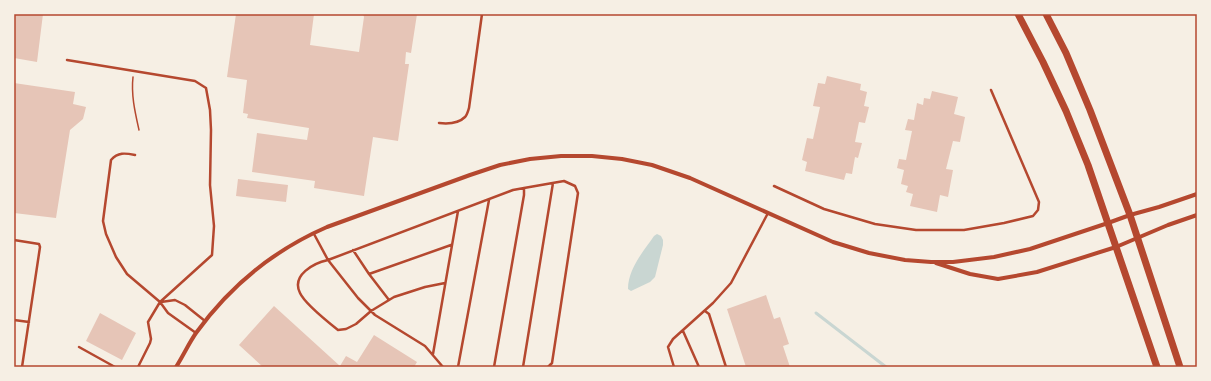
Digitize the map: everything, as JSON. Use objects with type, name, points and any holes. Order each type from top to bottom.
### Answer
[{"type":"main road","points":[[1018,14],[1066,111],[1088,165],[1157,367]]},
{"type":"main road","points":[[1046,14],[1066,53],[1090,110],[1130,214],[1180,367]]},
{"type":"street","points":[[176,367],[196,333],[219,304],[248,275],[286,248],[313,233],[463,177],[500,165],[530,159],[561,156],[592,156],[622,159],[652,165],[690,178],[834,242],[869,253],[905,260],[932,262],[952,262],[994,258],[1030,249],[1108,223],[1130,214],[1159,207],[1197,194]]},
{"type":"street","points":[[932,262],[970,274],[998,279],[1037,272],[1116,247],[1168,225],[1197,215]]},
{"type":"lane","points":[[439,123],[456,123],[465,117],[469,108],[482,14]]},
{"type":"lane","points":[[67,60],[195,81],[206,88],[210,110],[211,130],[210,185],[214,226],[212,255],[160,302],[148,322],[151,339],[138,367]]},
{"type":"lane","points":[[774,186],[824,208],[875,224],[916,230],[964,230],[1033,216],[1038,210],[1039,202],[991,90]]},
{"type":"lane","points":[[135,155],[121,153],[116,155],[111,160],[103,221],[104,227],[116,257],[127,274],[160,302],[168,313],[196,333]]},
{"type":"lane","points":[[445,283],[425,287],[394,297],[371,311],[356,324],[346,329],[338,330],[305,300],[299,292],[298,281],[304,271],[319,262],[328,260],[513,190],[564,181],[575,186],[578,193],[552,363],[548,367]]},
{"type":"lane","points":[[523,367],[553,183]]},
{"type":"lane","points":[[494,367],[524,188]]},
{"type":"lane","points":[[458,367],[489,199]]},
{"type":"lane","points":[[433,355],[458,211]]},
{"type":"lane","points":[[674,367],[668,347],[673,339],[705,311],[731,284],[768,213]]},
{"type":"lane","points":[[313,233],[328,260],[358,298],[375,315],[425,346],[443,367]]},
{"type":"lane","points":[[14,240],[40,245],[22,367]]},
{"type":"lane","points":[[369,274],[452,244]]},
{"type":"lane","points":[[352,250],[389,300]]},
{"type":"lane","points":[[160,302],[175,300],[185,305],[205,322]]},
{"type":"lane","points":[[705,311],[709,314],[726,367]]},
{"type":"lane","points":[[14,320],[29,322]]},
{"type":"lane","points":[[683,331],[699,367]]},
{"type":"lane","points":[[79,347],[115,367]]},
{"type":"path","points":[[133,77],[132,94],[139,130]]},
{"type":"shaded area","points":[[657,234],[661,236],[663,245],[655,277],[650,282],[631,291],[628,289],[633,268],[645,248]]},
{"type":"building","points":[[14,14],[43,14],[37,62],[14,58]]},
{"type":"building","points":[[236,14],[314,14],[310,45],[359,52],[364,17],[363,14],[417,14],[411,53],[406,52],[405,64],[409,64],[398,141],[373,137],[364,196],[314,188],[315,181],[252,172],[257,133],[307,140],[309,128],[247,118],[248,114],[243,113],[247,80],[227,77]]},
{"type":"building","points":[[827,76],[861,84],[860,90],[867,92],[864,106],[869,107],[865,123],[859,122],[855,142],[862,143],[858,158],[855,157],[852,174],[846,173],[844,180],[805,171],[807,162],[802,160],[807,138],[813,139],[820,107],[813,106],[818,83],[825,84]]},
{"type":"building","points":[[14,83],[75,92],[73,104],[86,107],[83,119],[70,130],[56,218],[14,213]]},
{"type":"building","points":[[932,91],[958,97],[954,114],[965,117],[960,142],[953,141],[946,169],[953,170],[948,197],[940,195],[937,212],[910,206],[913,194],[906,192],[908,186],[901,184],[904,170],[897,168],[899,159],[906,160],[912,131],[905,130],[908,119],[914,120],[917,103],[923,105],[924,98],[930,99]]},
{"type":"building","points":[[238,179],[288,185],[286,202],[236,196]]},
{"type":"building","points":[[766,295],[774,319],[780,317],[789,344],[783,346],[790,367],[746,367],[727,309]]},
{"type":"building","points":[[274,306],[340,366],[346,356],[357,362],[374,335],[417,362],[414,367],[263,367],[239,345]]},
{"type":"building","points":[[100,313],[136,333],[122,360],[86,341]]},
{"type":"waterway","points":[[816,313],[886,367]]}]
